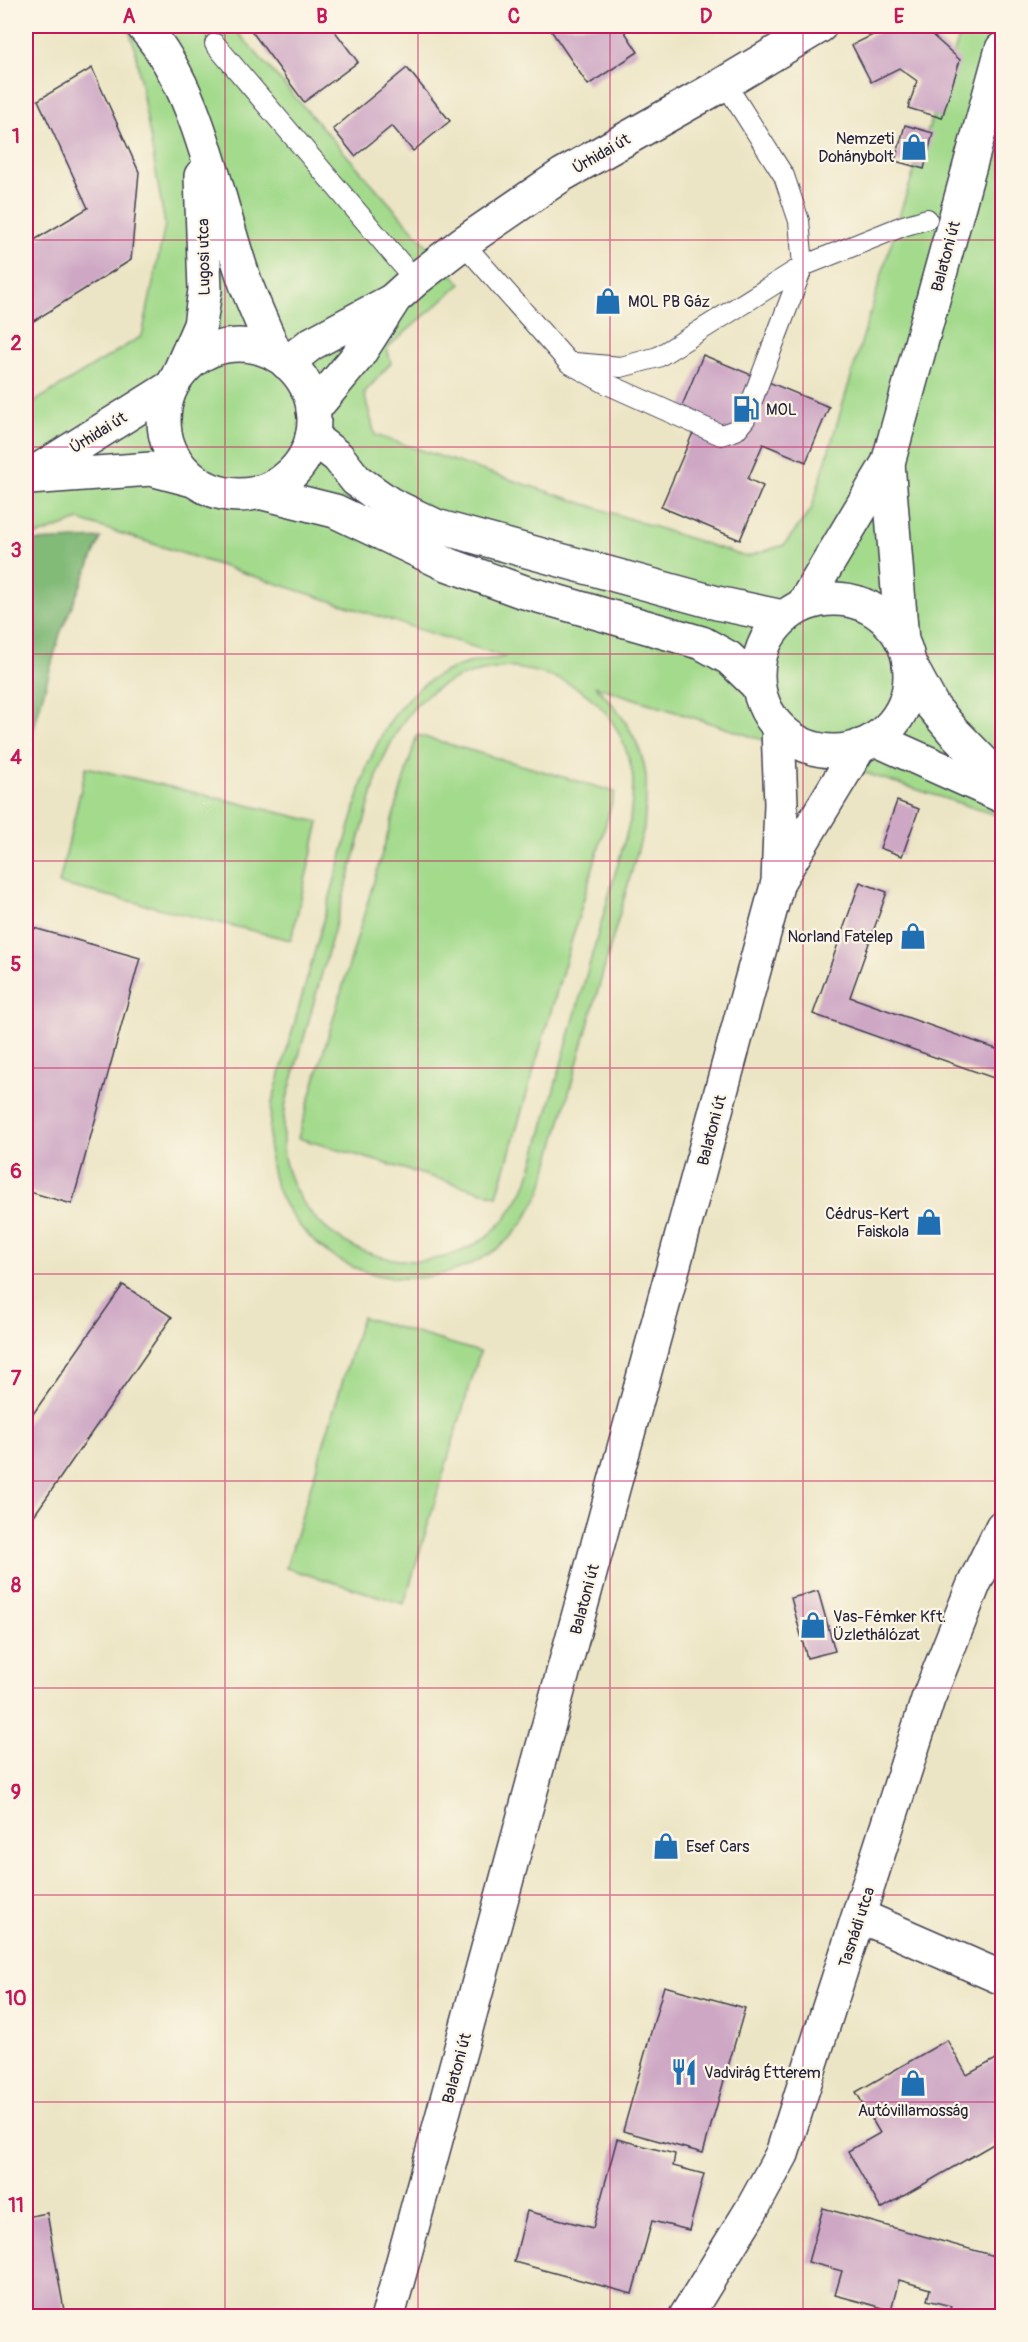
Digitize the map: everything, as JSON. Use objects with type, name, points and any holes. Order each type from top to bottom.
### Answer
[{"type":"main road","name":"Lugosi utca","points":[[142,26],[178,79],[200,136],[247,287],[282,359]]},
{"type":"main road","name":"Úrhidai út","points":[[282,359],[405,289],[463,243],[562,175],[725,83],[820,26]]},
{"type":"main road","name":"Balatoni út","points":[[793,611],[888,463],[1002,49]]},
{"type":"main road","name":"Lugosi utca","points":[[175,380],[200,325],[205,290],[200,136]]},
{"type":"main road","name":"Úrhidai út","points":[[313,423],[405,289]]},
{"type":"main road","points":[[235,345],[256,347],[282,359],[300,376],[309,392],[313,423],[305,456],[278,484],[259,492],[237,495],[215,491],[193,480],[176,461],[165,438],[163,412],[175,380],[195,358],[214,348],[235,345]]},
{"type":"main road","name":"Úrhidai út","points":[[26,478],[175,380]]},
{"type":"main road","points":[[313,423],[356,480],[382,498],[436,526],[717,603],[793,611]]},
{"type":"main road","name":"Balatoni út","points":[[888,463],[906,652]]},
{"type":"main road","name":"Úrhidai út","points":[[26,478],[151,469],[193,480]]},
{"type":"main road","points":[[259,492],[334,511],[444,563],[521,591],[702,643],[729,658],[758,686]]},
{"type":"main road","points":[[906,652],[910,685],[903,706],[892,724],[868,742],[839,751],[816,749],[796,741],[778,728],[765,708],[758,686],[758,663],[765,641],[793,611],[825,599],[849,600],[860,604],[870,608],[889,622],[906,652],[933,707],[952,731],[1002,781]]},
{"type":"main road","name":"Balatoni út","points":[[388,2316],[778,882],[782,804],[778,728]]},
{"type":"main road","name":"Balatoni út","points":[[778,882],[868,742]]},
{"type":"main road","points":[[868,742],[1002,796]]},
{"type":"main road","name":"Tasnádi utca","points":[[686,2316],[752,2209],[782,2154],[928,1699],[974,1584],[1002,1527]]},
{"type":"main road","points":[[860,1916],[1002,1978]]},
{"type":"lane","points":[[215,44],[405,289]]},
{"type":"lane","points":[[463,243],[569,363],[605,383],[721,435],[736,430],[745,419],[803,267],[799,221],[784,176],[725,83]]},
{"type":"lane","points":[[569,363],[621,367],[658,357],[803,267],[903,225],[927,219]]},
{"type":"green space","points":[[128,26],[232,26],[461,284],[387,348],[391,363],[364,393],[375,435],[746,557],[784,545],[811,510],[902,207],[963,26],[1002,26],[1002,817],[595,686],[621,715],[640,752],[646,777],[644,828],[541,1191],[524,1221],[511,1237],[487,1255],[462,1268],[434,1276],[406,1278],[378,1275],[351,1266],[326,1252],[304,1231],[285,1205],[273,1175],[269,1148],[272,1103],[366,769],[384,731],[407,700],[437,676],[477,661],[505,657],[79,520],[26,539],[26,407],[142,336],[165,225],[135,49]],"holes":[[[507,667],[552,676],[588,696],[603,710],[615,727],[625,747],[633,777],[630,821],[528,1181],[520,1196],[504,1220],[477,1243],[447,1256],[414,1261],[382,1257],[351,1245],[324,1226],[302,1201],[287,1169],[283,1153],[286,1102],[379,769],[400,726],[426,696],[460,677]]]},
{"type":"green space","points":[[101,538],[60,634],[26,756],[26,546],[34,541]]},
{"type":"green space","points":[[417,735],[615,792],[497,1196],[298,1138]]},
{"type":"green space","points":[[86,767],[319,822],[291,940],[59,884]]},
{"type":"green space","points":[[362,1317],[480,1352],[404,1604],[286,1568]]},
{"type":"building","points":[[255,26],[331,26],[358,62],[304,102],[250,29]]},
{"type":"building","points":[[548,26],[621,26],[638,52],[588,85]]},
{"type":"building","points":[[891,26],[922,26],[960,60],[942,118],[908,108],[917,81],[899,68],[871,82],[852,45]]},
{"type":"building","points":[[92,68],[139,172],[131,260],[26,326],[26,245],[88,208],[38,100]]},
{"type":"building","points":[[407,68],[450,121],[413,151],[392,126],[355,156],[333,129]]},
{"type":"building","name":"Nemzeti Dohánybolt","points":[[905,125],[933,133],[924,169],[895,161]]},
{"type":"building","points":[[703,355],[829,407],[806,462],[763,444],[748,479],[763,486],[740,540],[661,507],[698,421],[679,413]]},
{"type":"building","points":[[897,801],[919,809],[902,856],[880,848]]},
{"type":"building","points":[[860,882],[887,892],[850,997],[1002,1051],[1002,1081],[813,1014]]},
{"type":"building","points":[[34,928],[140,958],[72,1204],[26,1191],[26,959]]},
{"type":"building","points":[[123,1285],[172,1317],[26,1527],[26,1424]]},
{"type":"building","name":"Vas-Fémker Kft. Üzlethálózat","points":[[818,1591],[835,1651],[807,1658],[791,1598]]},
{"type":"building","points":[[664,1986],[745,2008],[703,2153],[623,2131]]},
{"type":"building","points":[[947,2040],[967,2075],[996,2059],[1002,2069],[1002,2139],[881,2209],[848,2151],[880,2133],[856,2092]]},
{"type":"building","points":[[617,2139],[675,2154],[673,2166],[704,2174],[689,2230],[652,2221],[632,2294],[514,2262],[527,2211],[593,2228]]},
{"type":"building","points":[[823,2208],[1002,2258],[1002,2316],[948,2316],[951,2306],[927,2300],[930,2289],[899,2280],[891,2310],[835,2295],[842,2271],[808,2262]]},
{"type":"building","points":[[47,2213],[65,2316],[26,2316],[26,2217]]},
{"type":"place","name":"Nemzeti Dohánybolt","points":[[914,147]]},
{"type":"place","name":"MOL PB Gáz","points":[[608,301]]},
{"type":"place","name":"MOL","points":[[746,409]]},
{"type":"place","name":"Norland Fatelep","points":[[913,936]]},
{"type":"place","name":"Cédrus-Kert Faiskola","points":[[929,1222]]},
{"type":"place","name":"Vas-Fémker Kft. Üzlethálózat","points":[[813,1625]]},
{"type":"place","name":"Esef Cars","points":[[666,1846]]},
{"type":"place","name":"Vadvirág Étterem","points":[[684,2072]]},
{"type":"place","name":"Autóvillamosság","points":[[913,2083]]}]
